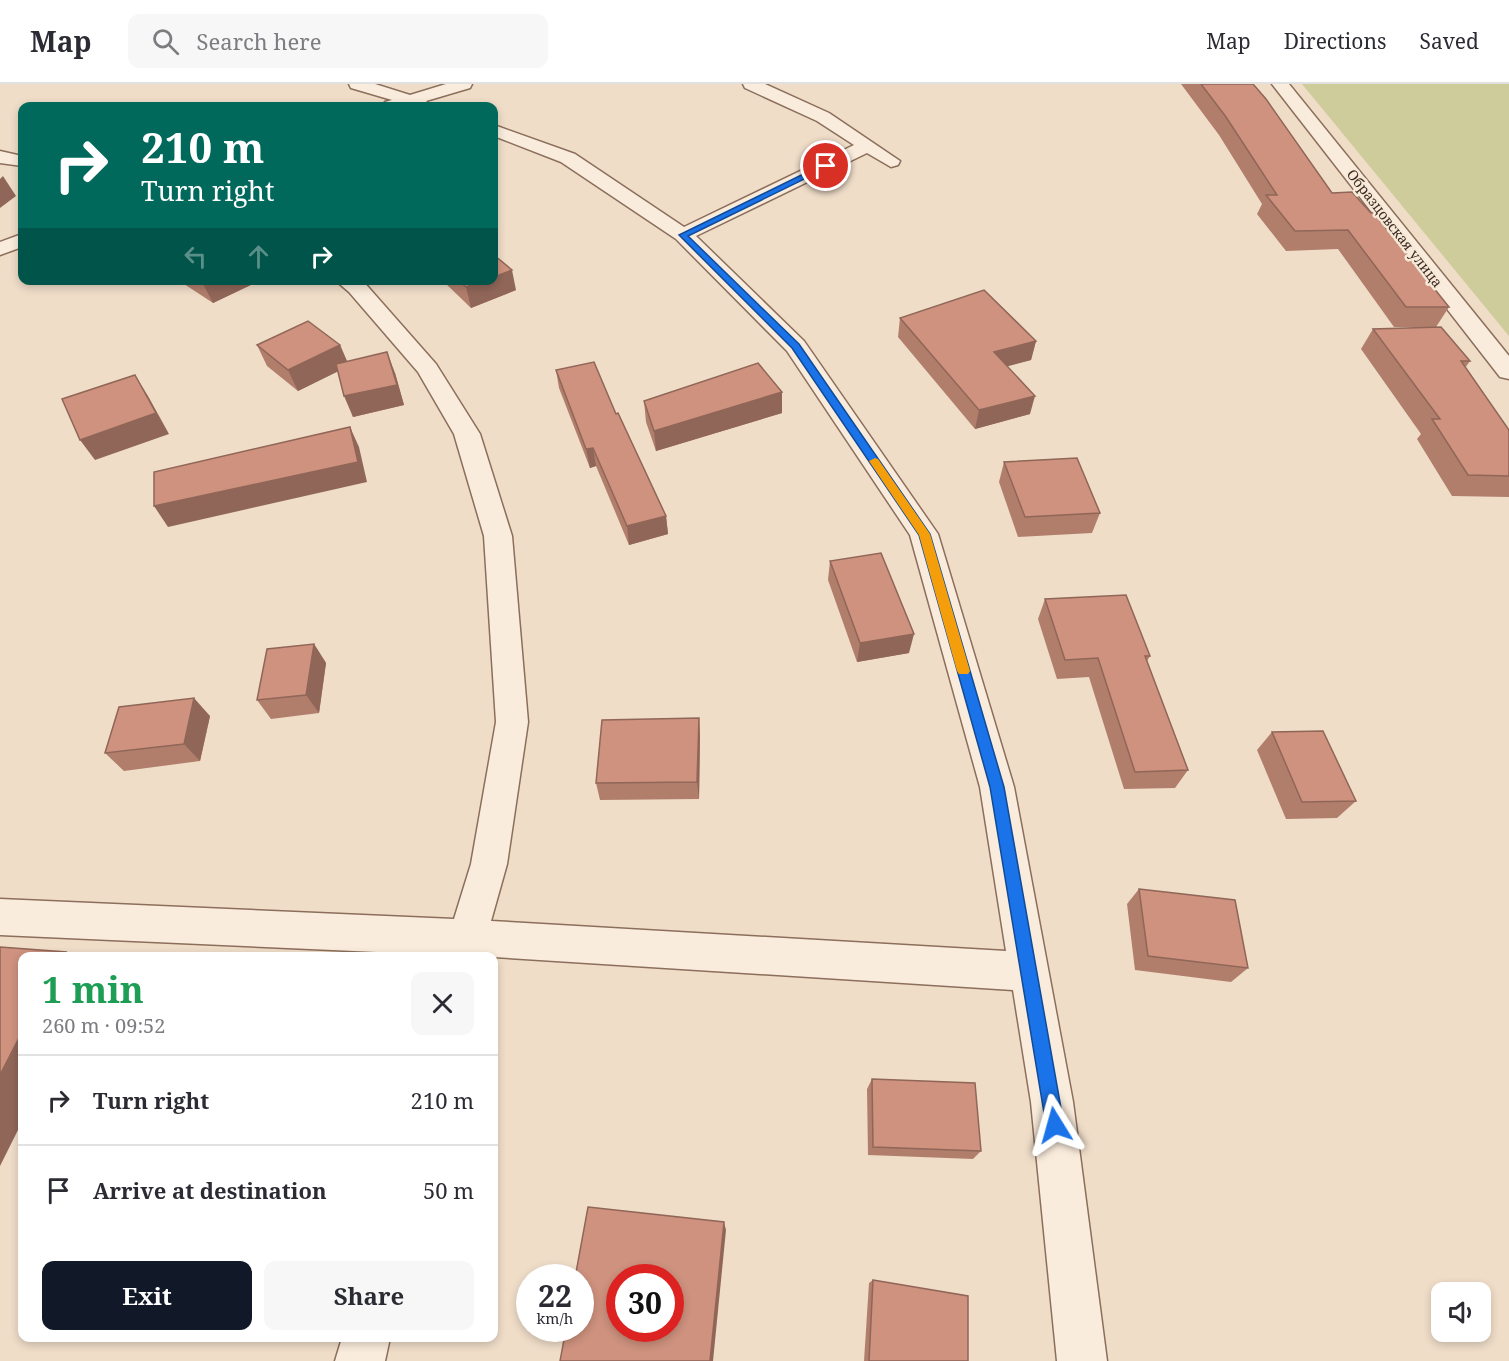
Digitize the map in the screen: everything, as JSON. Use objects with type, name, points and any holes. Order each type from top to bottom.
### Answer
[{"type":"street","points":[[357,84],[417,102]]},
{"type":"street","points":[[404,102],[464,84]]},
{"type":"street","points":[[751,84],[823,117],[891,161]]},
{"type":"street","name":"Образцовская улица","points":[[1280,84],[1509,372]]},
{"type":"street","points":[[498,132],[568,158],[683,235],[796,346],[924,534],[997,787],[1052,1102],[1082,1361]]},
{"type":"street","points":[[683,235],[867,146]]},
{"type":"street","points":[[0,157],[18,160]]},
{"type":"street","points":[[0,249],[18,242]]},
{"type":"street","points":[[354,285],[428,369],[467,434],[498,536],[512,722],[489,864],[465,947]]},
{"type":"street","points":[[0,918],[465,947],[1030,972]]},
{"type":"street","points":[[360,1361],[365,1342]]},
{"type":"shaded area","points":[[1302,84],[1509,84],[1509,336]]},
{"type":"building","points":[[1201,84],[1253,84],[1332,193],[1352,192],[1371,213],[1373,212],[1449,307],[1406,307],[1348,230],[1295,231],[1266,195],[1277,195],[1226,117]]},
{"type":"building","points":[[498,258],[512,270],[498,275]]},
{"type":"building","points":[[984,290],[1036,341],[994,352],[1035,396],[979,410],[900,318]]},
{"type":"building","points":[[308,321],[340,345],[288,370],[257,345]]},
{"type":"building","points":[[1441,327],[1470,361],[1461,361],[1509,430],[1509,476],[1468,475],[1432,419],[1440,419],[1373,329]]},
{"type":"building","points":[[387,352],[397,385],[344,396],[336,364]]},
{"type":"building","points":[[594,362],[616,414],[618,413],[666,516],[627,526],[593,448],[586,449],[556,370]]},
{"type":"building","points":[[758,363],[782,392],[654,431],[644,401]]},
{"type":"building","points":[[135,375],[156,413],[80,440],[62,399]]},
{"type":"building","points":[[350,427],[358,462],[154,506],[154,472]]},
{"type":"building","points":[[1077,458],[1100,513],[1025,517],[1004,462]]},
{"type":"building","points":[[881,553],[914,634],[860,643],[830,561]]},
{"type":"building","points":[[1126,595],[1150,656],[1145,656],[1188,770],[1135,772],[1098,658],[1065,660],[1045,599]]},
{"type":"building","points":[[314,644],[306,695],[257,700],[267,649]]},
{"type":"building","points":[[194,698],[184,744],[105,753],[119,707]]},
{"type":"building","points":[[699,718],[697,782],[596,783],[602,720]]},
{"type":"building","points":[[1323,731],[1356,801],[1302,802],[1272,732]]},
{"type":"building","points":[[1139,889],[1235,900],[1248,968],[1148,956]]},
{"type":"building","points":[[0,947],[66,952],[18,952],[18,1040],[0,1075]]},
{"type":"building","points":[[872,1079],[975,1083],[981,1151],[873,1147]]},
{"type":"building","points":[[588,1207],[724,1222],[710,1361],[560,1361],[564,1342],[594,1342],[594,1264],[578,1264]]},
{"type":"building","points":[[873,1280],[968,1296],[968,1361],[869,1361]]},
{"type":"slow traffic","points":[[875,461],[924,534],[964,671]]},
{"type":"route","points":[[826,166],[683,235],[796,346],[924,534],[997,787],[1055,1125]]}]
